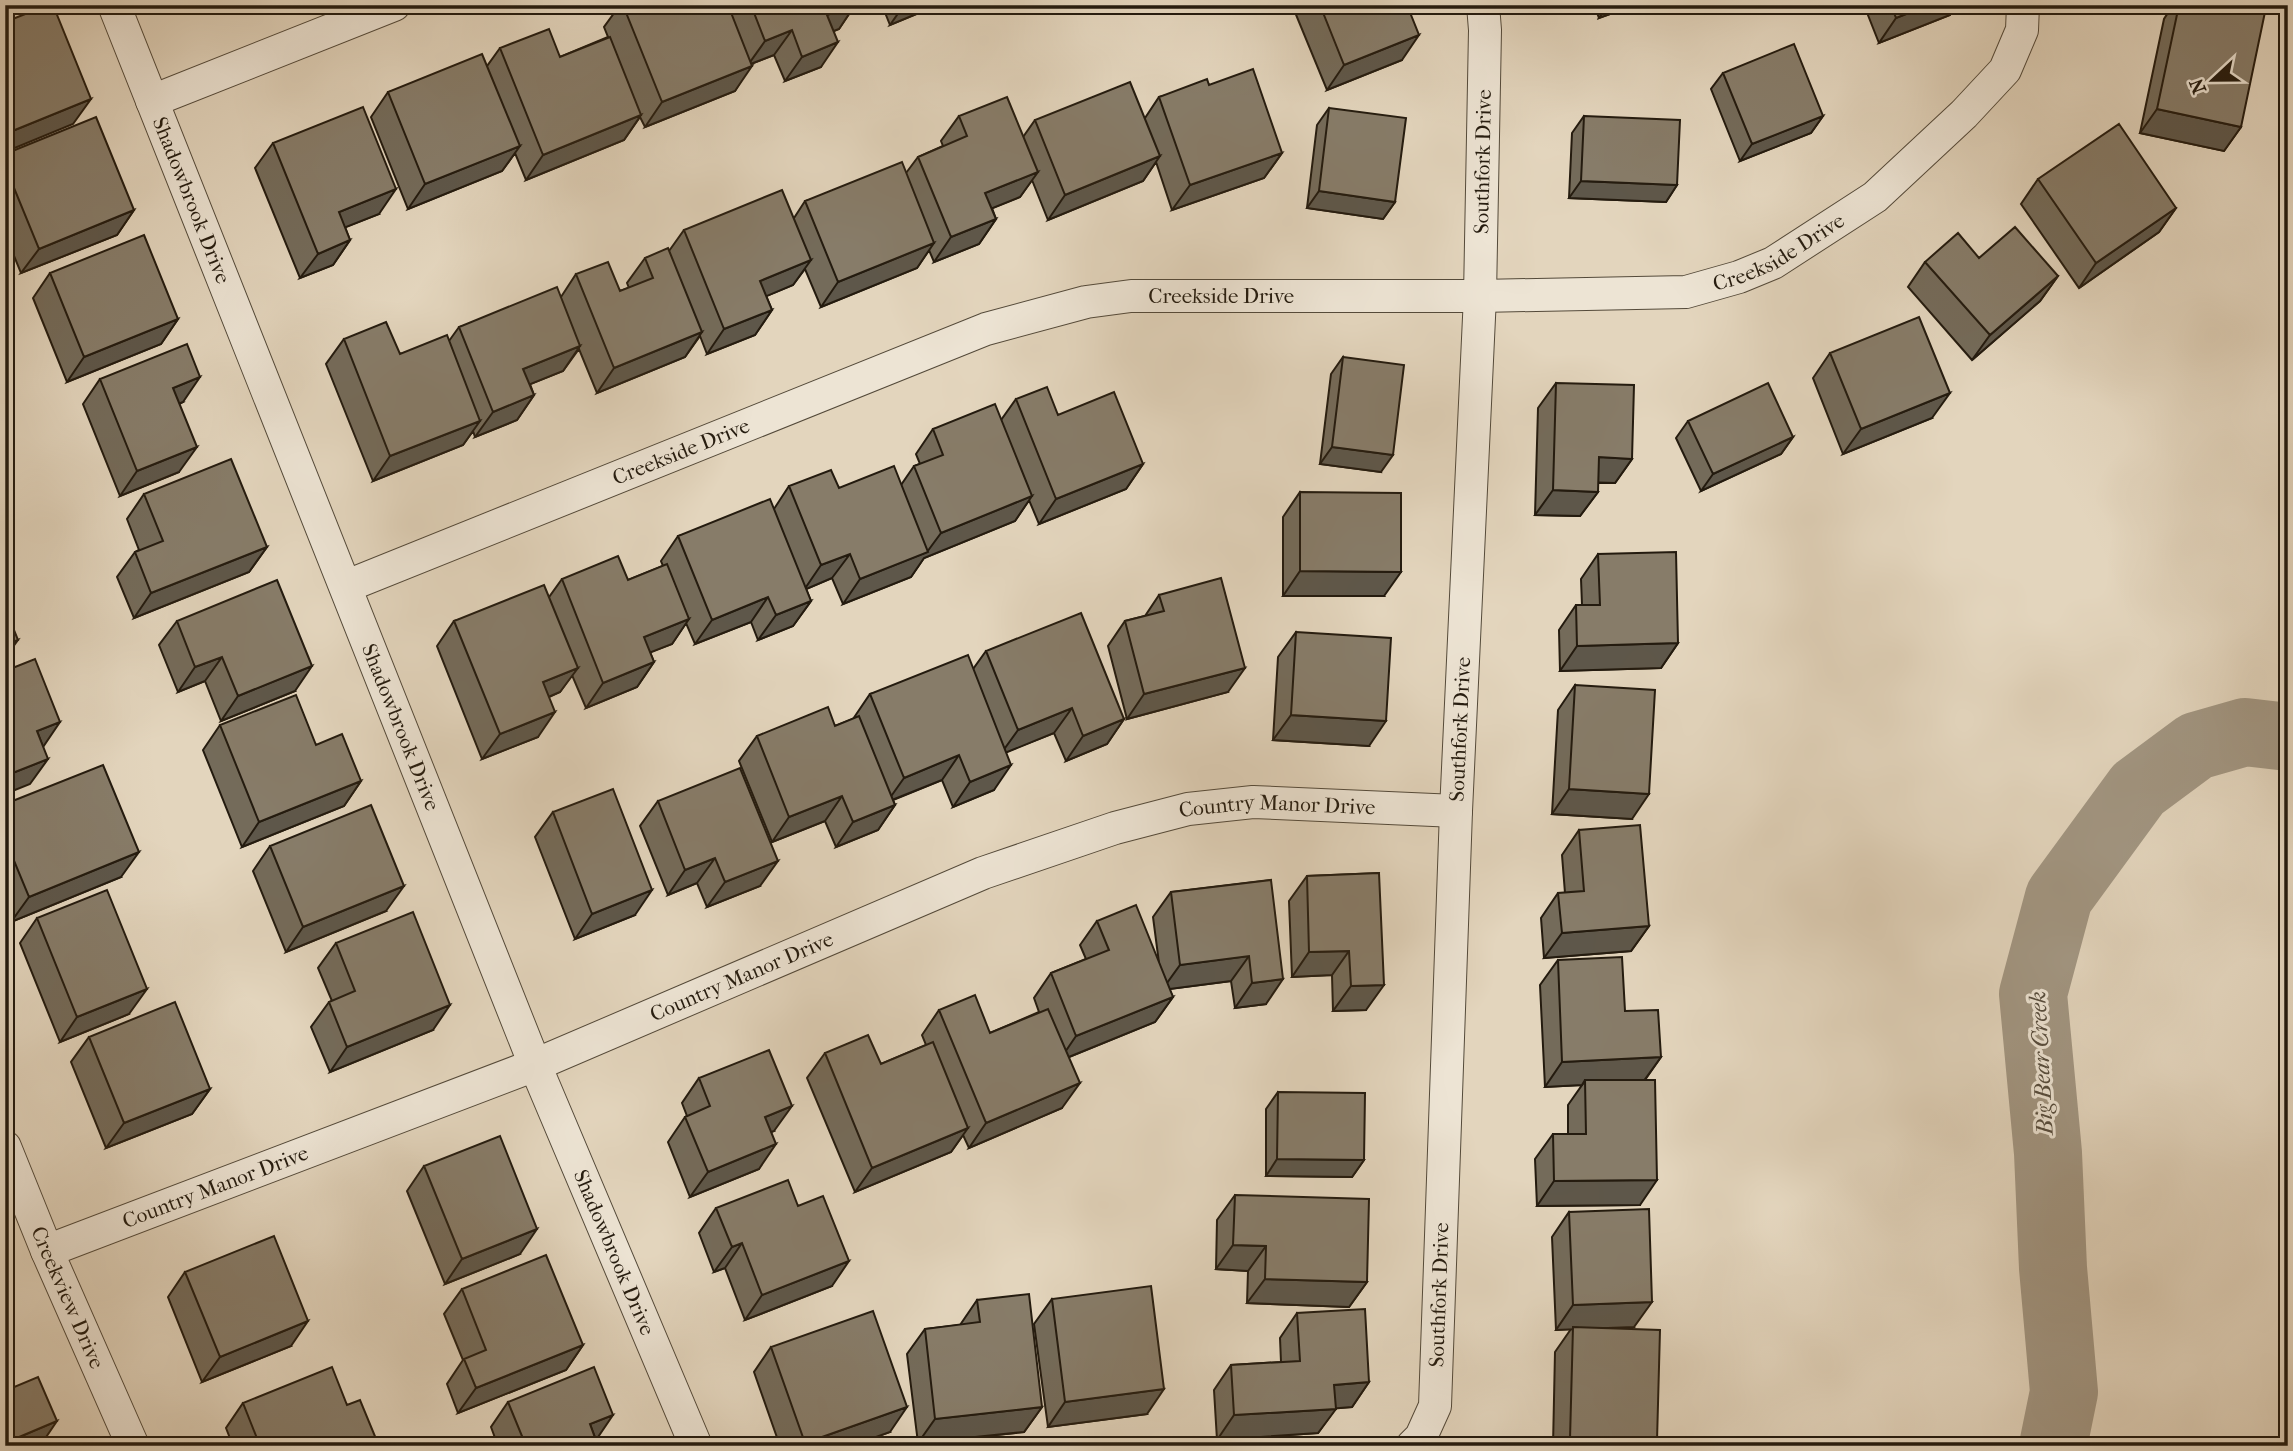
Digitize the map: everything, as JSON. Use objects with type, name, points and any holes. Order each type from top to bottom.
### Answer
[{"type":"street","name":"Shadowbrook Drive","points":[[114,5],[535,1065],[696,1446]]},
{"type":"street","points":[[152,101],[394,5]]},
{"type":"street","name":"Southfork Drive","points":[[1412,1446],[1421,1437],[1435,1406],[1456,811],[1480,296],[1485,30],[1483,5]]},
{"type":"street","name":"Creekside Drive","points":[[347,586],[986,329],[1086,302],[1131,296],[1480,296],[1686,292],[1739,277],[1773,263],[1875,197],[1964,114],[2004,70],[2022,30],[2024,5]]},
{"type":"street","name":"Country Manor Drive","points":[[47,1251],[535,1065],[983,873],[1115,828],[1188,810],[1253,802],[1456,811]]},
{"type":"street","name":"Creekview Drive","points":[[5,1147],[132,1446]]},
{"type":"building","points":[[53,5],[91,99],[5,134],[5,22]]},
{"type":"building","points":[[623,5],[728,5],[752,66],[662,102]]},
{"type":"building","points":[[751,5],[852,5],[827,15],[838,42],[802,57],[792,30],[765,41]]},
{"type":"building","points":[[1320,5],[1407,5],[1419,35],[1344,65]]},
{"type":"building","points":[[1891,5],[1929,5],[1896,18]]},
{"type":"building","points":[[2179,5],[2234,5],[2265,12],[2241,127],[2157,109]]},
{"type":"building","points":[[549,29],[560,57],[610,37],[641,115],[543,155],[500,48]]},
{"type":"building","points":[[1794,44],[1823,116],[1752,144],[1723,73]]},
{"type":"building","points":[[482,54],[520,146],[425,184],[388,92]]},
{"type":"building","points":[[1253,69],[1282,153],[1190,185],[1159,97],[1207,79],[1209,85]]},
{"type":"building","points":[[1130,82],[1160,156],[1065,195],[1035,120]]},
{"type":"building","points":[[1007,97],[1038,172],[985,193],[996,219],[951,237],[918,157],[967,136],[959,116]]},
{"type":"building","points":[[363,107],[396,189],[339,212],[350,240],[318,254],[273,143]]},
{"type":"building","points":[[1329,108],[1406,118],[1395,202],[1319,191]]},
{"type":"building","points":[[1584,116],[1680,120],[1677,185],[1581,181]]},
{"type":"building","points":[[96,117],[134,210],[39,249],[5,166],[5,154]]},
{"type":"building","points":[[2119,124],[2176,208],[2096,263],[2038,179]]},
{"type":"building","points":[[902,162],[934,243],[838,282],[805,201]]},
{"type":"building","points":[[782,190],[811,260],[760,281],[772,310],[724,329],[684,230]]},
{"type":"building","points":[[2015,227],[2058,276],[1990,335],[1925,262],[1958,233],[1979,258]]},
{"type":"building","points":[[144,235],[178,319],[84,357],[50,273]]},
{"type":"building","points":[[668,248],[702,332],[614,368],[576,274],[608,262],[620,291],[653,278],[645,258]]},
{"type":"building","points":[[557,287],[580,346],[523,369],[534,395],[493,412],[459,327]]},
{"type":"building","points":[[1919,317],[1950,393],[1861,429],[1830,353]]},
{"type":"building","points":[[386,322],[400,354],[447,335],[480,421],[390,456],[344,339]]},
{"type":"building","points":[[187,344],[200,377],[173,388],[197,447],[137,471],[100,379]]},
{"type":"building","points":[[1343,357],[1404,365],[1393,455],[1332,447]]},
{"type":"building","points":[[1556,383],[1634,385],[1632,459],[1599,457],[1598,492],[1553,490]]},
{"type":"building","points":[[1768,383],[1793,437],[1713,474],[1688,421]]},
{"type":"building","points":[[1047,387],[1058,415],[1114,392],[1143,464],[1056,499],[1016,399]]},
{"type":"building","points":[[995,404],[1032,496],[941,533],[914,466],[943,455],[933,429]]},
{"type":"building","points":[[231,459],[267,547],[151,593],[135,552],[163,541],[144,494]]},
{"type":"building","points":[[894,466],[928,552],[860,579],[850,554],[821,565],[789,486],[831,470],[839,488]]},
{"type":"building","points":[[1300,492],[1401,493],[1401,572],[1300,571]]},
{"type":"building","points":[[770,499],[811,601],[776,615],[768,597],[712,620],[678,536]]},
{"type":"building","points":[[1676,552],[1678,643],[1577,646],[1576,605],[1600,605],[1598,554]]},
{"type":"building","points":[[618,556],[628,580],[667,564],[689,619],[644,637],[654,662],[603,683],[562,579]]},
{"type":"building","points":[[1221,578],[1245,668],[1144,694],[1125,621],[1164,611],[1159,595]]},
{"type":"building","points":[[277,580],[312,666],[238,696],[222,657],[195,667],[177,621]]},
{"type":"building","points":[[544,585],[578,668],[543,682],[555,712],[500,734],[454,621]]},
{"type":"building","points":[[5,608],[18,640],[5,645]]},
{"type":"building","points":[[1081,613],[1124,719],[1083,736],[1072,708],[1018,730],[986,651]]},
{"type":"building","points":[[1296,632],[1391,638],[1386,721],[1291,715]]},
{"type":"building","points":[[968,655],[1011,765],[970,782],[959,755],[904,778],[870,694]]},
{"type":"building","points":[[35,659],[60,722],[37,731],[48,759],[5,776],[5,671]]},
{"type":"building","points":[[1575,685],[1655,690],[1649,794],[1569,789]]},
{"type":"building","points":[[296,695],[316,745],[342,734],[361,781],[259,822],[220,725]]},
{"type":"building","points":[[828,707],[835,726],[859,716],[895,805],[853,822],[842,796],[789,817],[757,736]]},
{"type":"building","points":[[103,765],[139,852],[29,897],[5,839],[5,804]]},
{"type":"building","points":[[740,768],[778,861],[725,882],[715,858],[685,870],[658,801]]},
{"type":"building","points":[[613,789],[652,890],[592,914],[553,812]]},
{"type":"building","points":[[371,805],[404,886],[303,927],[270,846]]},
{"type":"building","points":[[1640,825],[1649,926],[1562,933],[1558,893],[1584,891],[1579,830]]},
{"type":"building","points":[[1379,873],[1384,985],[1351,986],[1349,951],[1309,952],[1307,876]]},
{"type":"building","points":[[1271,880],[1283,979],[1252,983],[1249,956],[1180,965],[1171,892]]},
{"type":"building","points":[[107,890],[147,989],[77,1017],[37,918]]},
{"type":"building","points":[[1136,905],[1173,997],[1076,1036],[1051,973],[1109,950],[1097,921]]},
{"type":"building","points":[[413,912],[450,1005],[347,1047],[329,1002],[355,991],[336,943]]},
{"type":"building","points":[[1622,957],[1625,1011],[1658,1010],[1661,1057],[1562,1062],[1558,960]]},
{"type":"building","points":[[975,995],[990,1033],[1048,1009],[1080,1083],[986,1123],[939,1010]]},
{"type":"building","points":[[175,1002],[210,1089],[124,1123],[89,1037]]},
{"type":"building","points":[[868,1035],[881,1064],[933,1042],[968,1128],[872,1168],[825,1053]]},
{"type":"building","points":[[769,1050],[792,1106],[765,1117],[776,1144],[708,1172],[685,1117],[710,1106],[699,1078]]},
{"type":"building","points":[[1585,1080],[1655,1080],[1657,1180],[1554,1181],[1553,1134],[1586,1134]]},
{"type":"building","points":[[1278,1092],[1365,1093],[1364,1160],[1277,1159]]},
{"type":"building","points":[[500,1136],[537,1229],[462,1259],[424,1166]]},
{"type":"building","points":[[788,1180],[798,1206],[823,1196],[849,1261],[762,1295],[742,1243],[732,1247],[716,1208]]},
{"type":"building","points":[[1235,1195],[1369,1199],[1367,1282],[1265,1279],[1266,1246],[1233,1245]]},
{"type":"building","points":[[1649,1209],[1652,1302],[1573,1305],[1569,1212]]},
{"type":"building","points":[[274,1236],[308,1321],[220,1357],[185,1272]]},
{"type":"building","points":[[546,1255],[583,1345],[476,1388],[464,1359],[486,1350],[462,1289]]},
{"type":"building","points":[[1151,1286],[1164,1389],[1065,1402],[1052,1299]]},
{"type":"building","points":[[1029,1294],[1042,1407],[935,1419],[925,1329],[980,1322],[977,1300]]},
{"type":"building","points":[[1365,1309],[1369,1382],[1334,1385],[1336,1409],[1234,1415],[1231,1365],[1300,1361],[1297,1313]]},
{"type":"building","points":[[873,1311],[907,1407],[805,1443],[771,1347]]},
{"type":"building","points":[[1573,1327],[1660,1330],[1657,1441],[1570,1439]]},
{"type":"building","points":[[332,1367],[347,1405],[360,1400],[379,1446],[260,1446],[243,1403]]},
{"type":"building","points":[[594,1367],[613,1415],[590,1424],[598,1446],[526,1446],[508,1402]]},
{"type":"building","points":[[5,1371],[12,1388],[38,1377],[57,1421],[5,1443]]},
{"type":"waterway","name":"Big Bear Creek","points":[[2053,1446],[2064,1392],[2053,1268],[2048,1153],[2033,994],[2059,897],[2138,789],[2196,746],[2245,732],[2288,737]]}]
